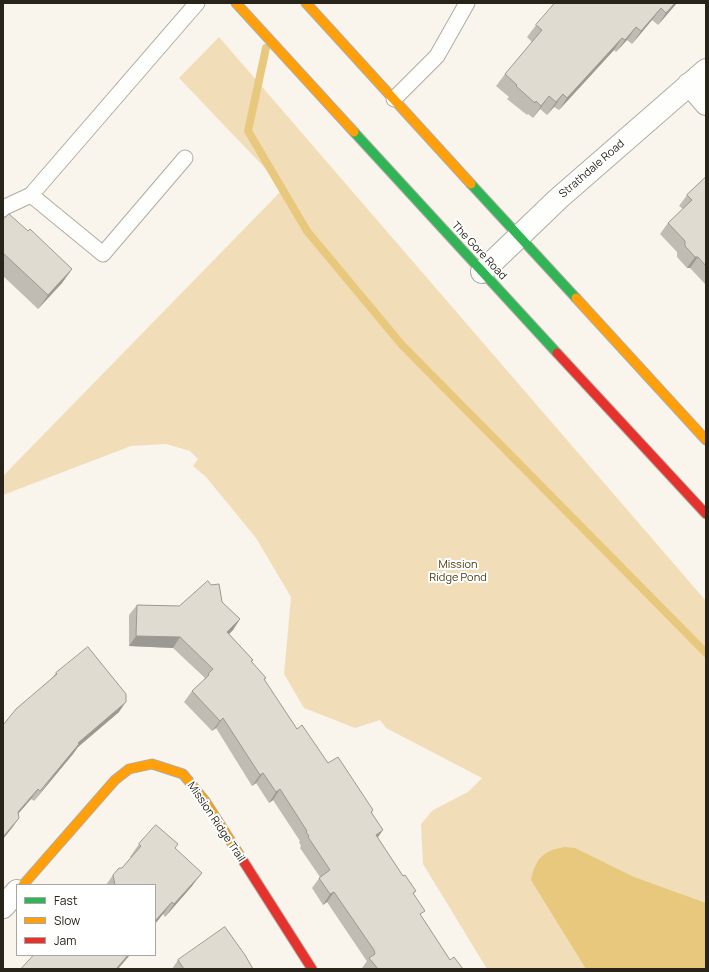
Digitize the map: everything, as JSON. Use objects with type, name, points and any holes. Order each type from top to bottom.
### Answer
[{"type":"main road","name":"The Gore Road","points":[[236,3],[706,514]]},
{"type":"main road","points":[[306,3],[706,440]]},
{"type":"main road","name":"Mission Ridge Trail","points":[[23,884],[115,780],[129,769],[152,764],[183,774],[205,801],[312,969]]},
{"type":"street","name":"Strathdale Road","points":[[482,272],[558,199],[706,70]]},
{"type":"street","points":[[689,84],[706,104]]},
{"type":"street","points":[[3,907],[16,892]]},
{"type":"lane","points":[[3,209],[31,195],[197,3]]},
{"type":"lane","points":[[394,99],[436,56],[467,3]]},
{"type":"lane","points":[[31,195],[103,254],[185,158]]},
{"type":"green space","name":"Mission Ridge Pond","points":[[219,37],[706,601],[706,969],[487,969],[423,864],[421,824],[433,810],[468,792],[482,778],[386,728],[380,720],[355,728],[304,708],[284,674],[291,597],[256,538],[206,477],[193,466],[198,459],[190,451],[166,444],[131,446],[3,495],[3,476],[284,188],[179,78]]},
{"type":"shaded area","points":[[565,847],[575,848],[634,877],[706,903],[706,969],[586,969],[531,880],[535,866],[546,853],[551,850]]},
{"type":"building","points":[[555,3],[675,3],[666,13],[661,8],[641,31],[636,27],[625,40],[622,38],[567,98],[563,94],[556,102],[549,96],[541,106],[536,101],[535,103],[505,74],[542,30],[536,25]]},
{"type":"building","points":[[706,177],[706,266],[685,246],[685,241],[668,223],[692,200],[687,195]]},
{"type":"building","points":[[9,214],[28,231],[30,229],[72,269],[48,295],[3,253],[3,220]]},
{"type":"building","points":[[208,581],[211,585],[219,584],[222,602],[240,619],[227,632],[253,660],[251,661],[266,678],[264,679],[297,729],[302,725],[328,763],[338,757],[373,810],[371,812],[383,830],[376,835],[403,876],[405,875],[416,891],[413,893],[425,911],[420,914],[450,960],[454,957],[463,969],[378,969],[369,958],[375,954],[374,950],[334,892],[330,894],[319,878],[330,870],[308,837],[307,831],[280,789],[276,792],[263,773],[260,775],[223,718],[220,721],[192,691],[209,675],[208,674],[213,669],[180,637],[136,636],[137,605],[179,606]]},
{"type":"building","points":[[88,647],[126,694],[126,702],[78,743],[79,744],[40,791],[38,789],[18,812],[19,818],[3,837],[3,725],[16,709]]},
{"type":"building","points":[[156,825],[178,844],[175,848],[202,873],[174,904],[172,902],[156,920],[156,884],[115,884],[113,875],[119,868],[122,868],[141,846],[139,844]]},
{"type":"building","points":[[225,927],[253,969],[184,969],[178,960]]},
{"type":"building","points":[[33,956],[127,956],[116,969],[21,969]]},
{"type":"waterway","points":[[266,48],[248,131],[307,231],[402,345],[706,653]]},
{"type":"traffic: fast","points":[[354,132],[557,353]]},
{"type":"traffic: fast","points":[[471,184],[576,298]]},
{"type":"traffic: slow","points":[[236,3],[354,132]]},
{"type":"traffic: slow","points":[[306,3],[471,184]]},
{"type":"traffic: slow","points":[[576,298],[706,440]]},
{"type":"traffic: slow","points":[[24,884],[115,780],[129,769],[152,764],[183,774],[205,801],[242,859]]},
{"type":"traffic: jam","points":[[557,353],[706,514]]},
{"type":"traffic: jam","points":[[242,859],[312,969]]}]
